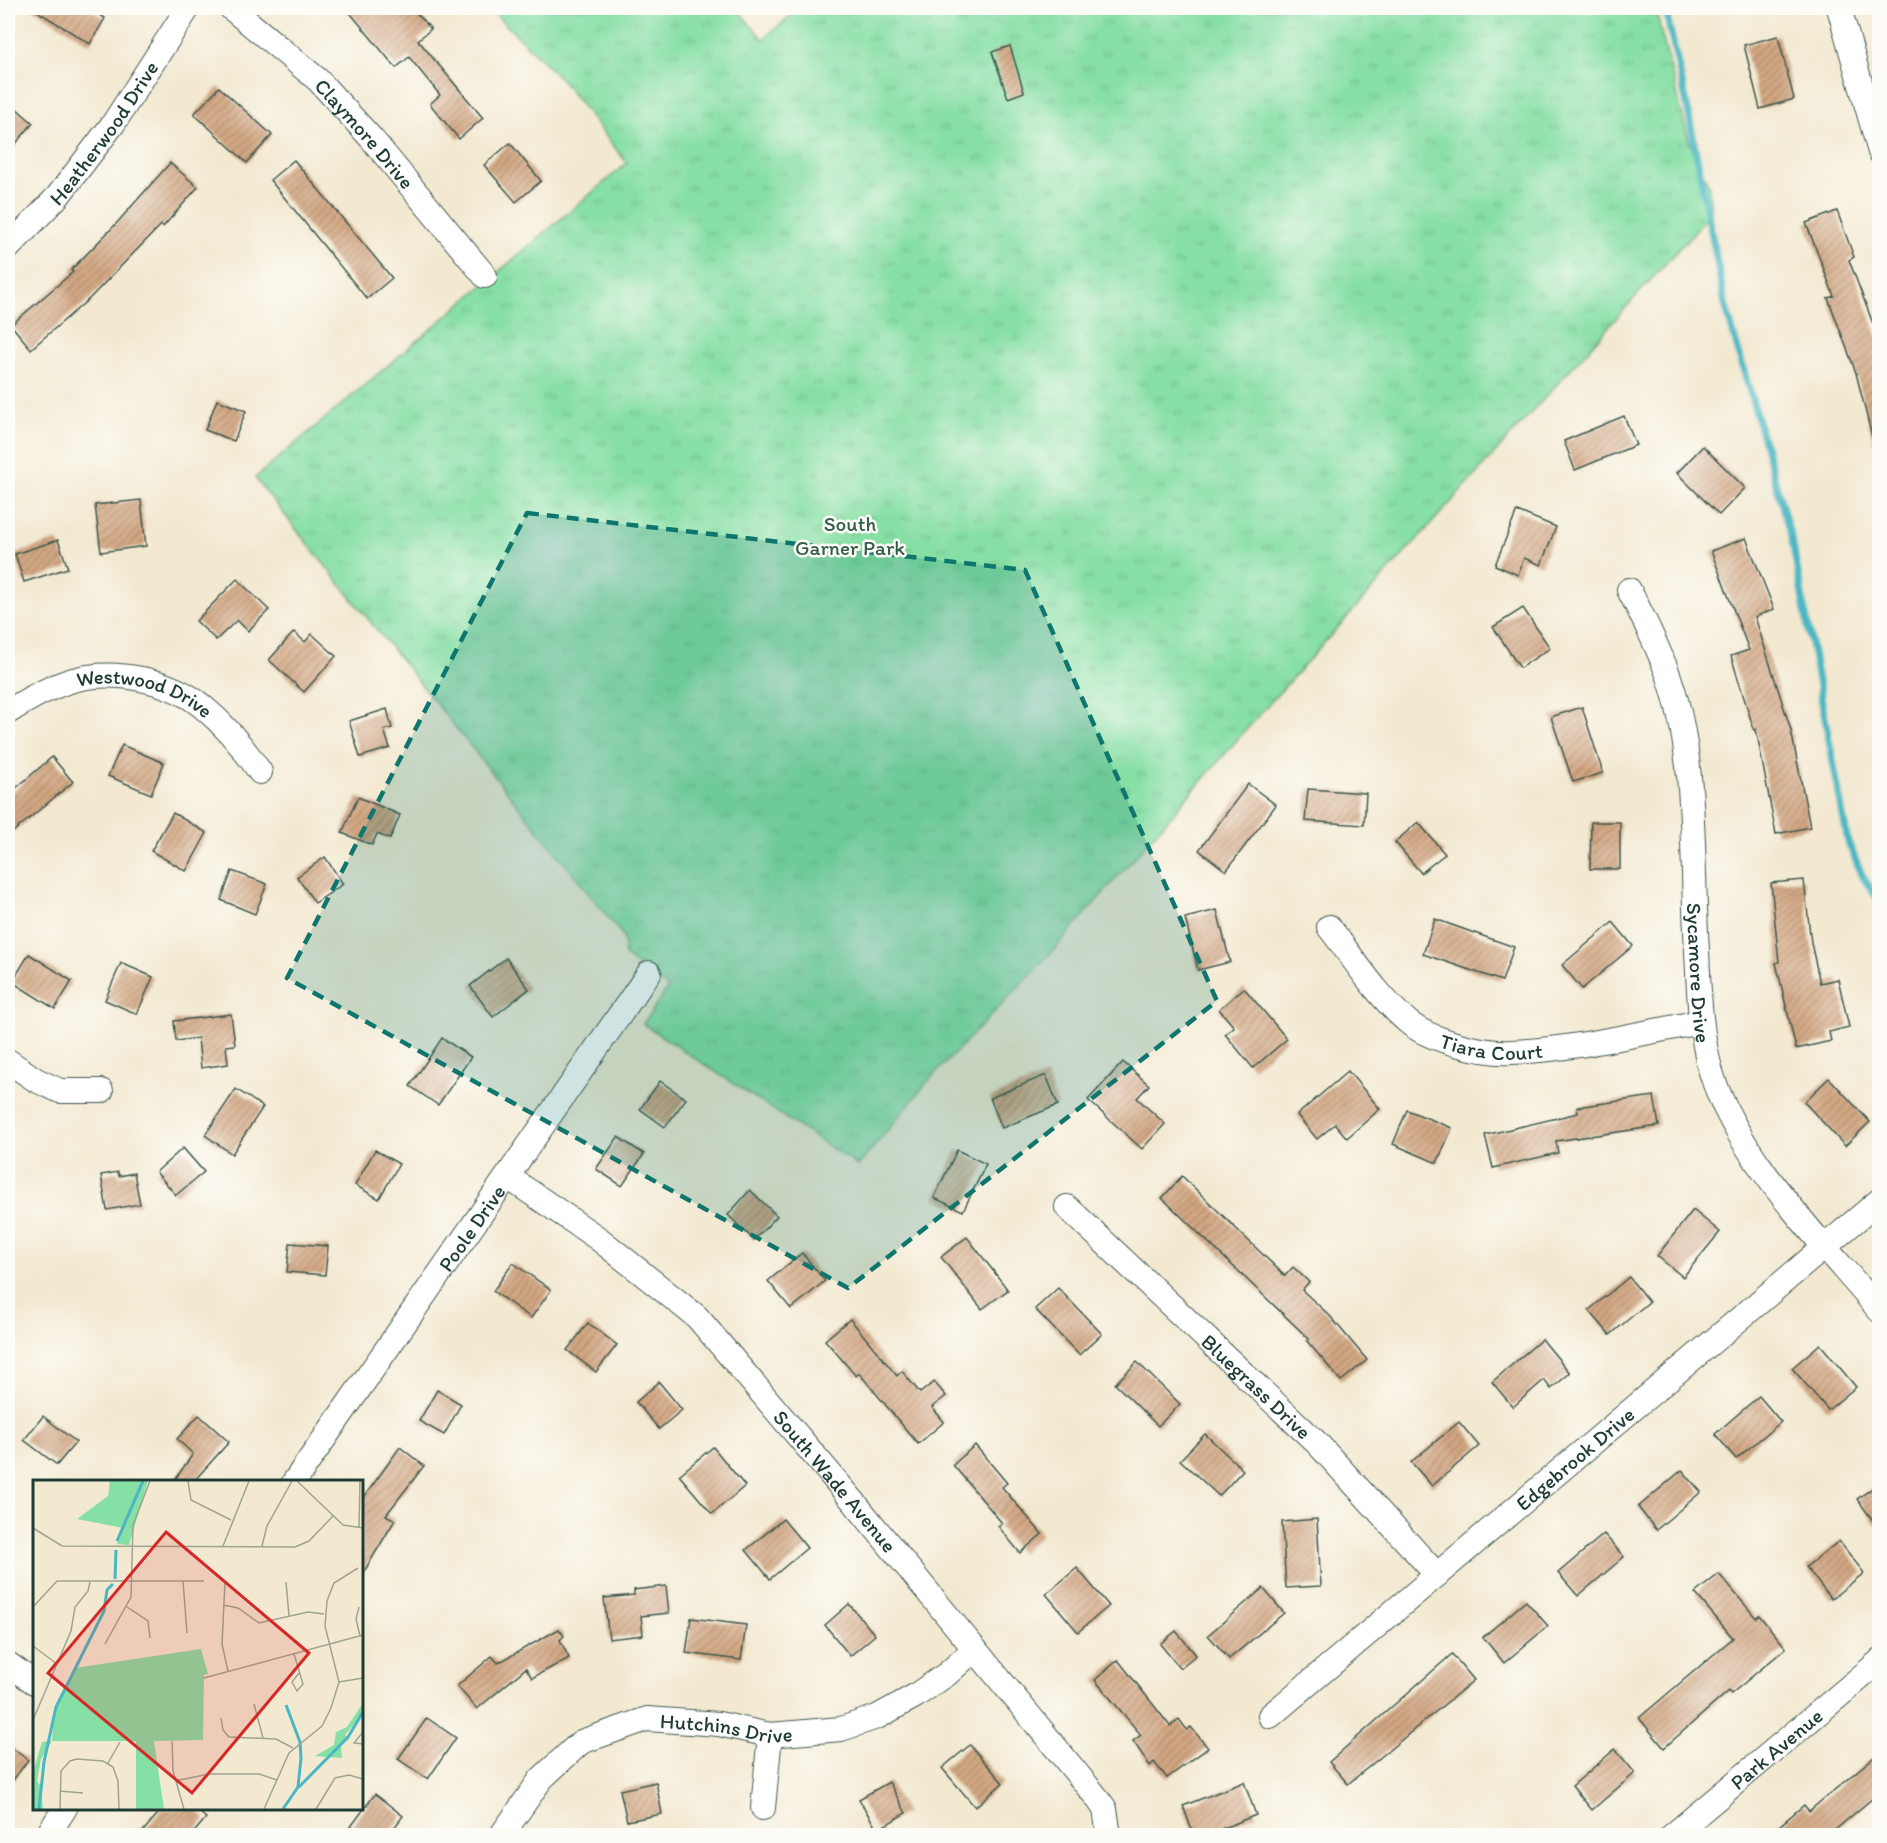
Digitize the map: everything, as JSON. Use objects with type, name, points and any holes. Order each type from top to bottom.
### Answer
[{"type":"street","name":"Heatherwood Drive","points":[[8,248],[58,196],[99,142],[188,8]]},
{"type":"street","name":"Claymore Drive","points":[[231,8],[318,80],[371,138],[485,276]]},
{"type":"street","points":[[1839,8],[1874,121],[1880,153]]},
{"type":"street","name":"Sycamore Drive","points":[[1629,590],[1652,633],[1670,679],[1682,730],[1688,783],[1701,1022],[1712,1073],[1734,1124],[1755,1159],[1880,1311]]},
{"type":"street","name":"Westwood Drive","points":[[8,712],[38,693],[74,680],[106,675],[139,678],[170,689],[202,706],[243,748],[260,772]]},
{"type":"street","name":"Tiara Court","points":[[1329,927],[1387,1002],[1409,1024],[1452,1044],[1510,1053],[1608,1039],[1701,1022]]},
{"type":"street","name":"Poole Drive","points":[[295,1480],[649,973]]},
{"type":"street","points":[[8,1061],[36,1080],[60,1090],[101,1091]]},
{"type":"street","name":"South Wade Avenue","points":[[508,1177],[599,1239],[697,1317],[975,1649],[1105,1809],[1109,1836]]},
{"type":"street","name":"Edgebrook Drive","points":[[1270,1716],[1880,1200]]},
{"type":"street","name":"Bluegrass Drive","points":[[1067,1207],[1318,1444],[1437,1575]]},
{"type":"street","name":"Hutchins Drive","points":[[501,1836],[541,1779],[581,1742],[647,1719],[719,1724],[770,1735],[841,1729],[877,1717],[939,1679],[975,1649]]},
{"type":"street","name":"Park Avenue","points":[[1672,1836],[1880,1661]]},
{"type":"street","points":[[8,1664],[33,1681]]},
{"type":"street","points":[[763,1808],[770,1735]]},
{"type":"street","points":[[47,1836],[64,1810]]},
{"type":"highlighted area","points":[[527,513],[1025,570],[1217,1001],[848,1288],[287,978]]},
{"type":"green space","name":"South Garner Park","points":[[489,8],[736,8],[763,39],[800,8],[1655,8],[1689,141],[1709,186],[1711,213],[1252,723],[1051,953],[930,1079],[858,1166],[643,1024],[668,988],[625,956],[623,936],[255,478],[627,163],[560,78]]},
{"type":"building","points":[[32,8],[88,8],[105,18],[90,44]]},
{"type":"building","points":[[346,8],[412,8],[431,29],[418,40],[483,118],[459,139],[430,104],[440,95],[409,57],[396,68]]},
{"type":"building","points":[[1778,36],[1794,99],[1760,109],[1744,45]]},
{"type":"building","points":[[1010,46],[1024,92],[1008,98],[992,52]]},
{"type":"building","points":[[219,87],[272,135],[247,163],[194,114]]},
{"type":"building","points":[[8,101],[33,123],[8,153]]},
{"type":"building","points":[[510,143],[541,181],[516,202],[484,165]]},
{"type":"building","points":[[294,160],[392,278],[367,299],[270,180]]},
{"type":"building","points":[[170,163],[198,187],[163,227],[161,225],[90,298],[31,349],[11,325],[73,272],[71,270]]},
{"type":"building","points":[[1837,211],[1854,257],[1849,260],[1880,342],[1880,444],[1874,445],[1856,373],[1828,298],[1834,296],[1806,223]]},
{"type":"building","points":[[217,400],[246,411],[234,441],[205,430]]},
{"type":"building","points":[[1624,416],[1636,445],[1575,470],[1564,441]]},
{"type":"building","points":[[1703,446],[1745,488],[1719,515],[1677,473]]},
{"type":"building","points":[[141,500],[146,546],[101,552],[95,505]]},
{"type":"building","points":[[1517,511],[1556,527],[1541,565],[1524,558],[1518,575],[1495,565]]},
{"type":"building","points":[[1746,538],[1774,609],[1755,617],[1791,730],[1810,827],[1776,834],[1756,729],[1754,730],[1731,656],[1749,650],[1711,551]]},
{"type":"building","points":[[58,540],[68,568],[24,582],[15,554]]},
{"type":"building","points":[[237,579],[269,610],[248,631],[237,620],[216,640],[196,621]]},
{"type":"building","points":[[1523,608],[1550,648],[1520,668],[1493,627]]},
{"type":"building","points":[[294,632],[305,642],[312,634],[336,656],[304,692],[269,660]]},
{"type":"building","points":[[1582,707],[1603,773],[1573,782],[1551,717]]},
{"type":"building","points":[[387,709],[392,728],[384,730],[390,748],[360,757],[349,721]]},
{"type":"building","points":[[122,745],[164,763],[151,794],[108,776]]},
{"type":"building","points":[[52,757],[73,782],[8,836],[8,795]]},
{"type":"building","points":[[1248,784],[1276,805],[1226,871],[1199,850]]},
{"type":"building","points":[[1308,789],[1366,793],[1364,825],[1305,821]]},
{"type":"building","points":[[358,797],[400,815],[390,839],[377,834],[372,845],[342,833]]},
{"type":"building","points":[[173,813],[207,833],[186,871],[151,851]]},
{"type":"building","points":[[1418,822],[1445,854],[1421,873],[1395,842]]},
{"type":"building","points":[[1591,822],[1620,822],[1620,869],[1590,869]]},
{"type":"building","points":[[325,857],[343,884],[315,903],[297,877]]},
{"type":"building","points":[[232,871],[267,884],[255,914],[221,900]]},
{"type":"building","points":[[1804,880],[1811,943],[1820,983],[1838,979],[1849,1027],[1829,1032],[1831,1041],[1796,1049],[1776,963],[1779,962],[1771,883]]},
{"type":"building","points":[[1217,910],[1230,962],[1198,970],[1185,918]]},
{"type":"building","points":[[1435,919],[1514,947],[1502,981],[1423,954]]},
{"type":"building","points":[[1613,922],[1633,946],[1582,989],[1562,965]]},
{"type":"building","points":[[29,954],[72,981],[55,1009],[12,982]]},
{"type":"building","points":[[506,958],[529,989],[493,1017],[470,986]]},
{"type":"building","points":[[121,963],[153,977],[137,1014],[105,1000]]},
{"type":"building","points":[[1244,988],[1287,1039],[1253,1068],[1225,1034],[1234,1027],[1219,1009]]},
{"type":"building","points":[[231,1014],[235,1045],[226,1046],[228,1064],[201,1068],[198,1038],[176,1041],[174,1021]]},
{"type":"building","points":[[442,1038],[471,1057],[438,1105],[410,1086]]},
{"type":"building","points":[[1123,1062],[1149,1085],[1137,1098],[1165,1124],[1142,1149],[1088,1100]]},
{"type":"building","points":[[1348,1071],[1380,1109],[1347,1138],[1335,1124],[1317,1139],[1297,1115]]},
{"type":"building","points":[[1046,1075],[1058,1105],[1002,1128],[990,1098]]},
{"type":"building","points":[[1829,1078],[1870,1122],[1845,1146],[1804,1102]]},
{"type":"building","points":[[660,1081],[686,1099],[665,1127],[640,1109]]},
{"type":"building","points":[[236,1089],[263,1107],[232,1154],[205,1135]]},
{"type":"building","points":[[1654,1096],[1659,1126],[1556,1141],[1558,1153],[1493,1168],[1485,1135],[1578,1113],[1577,1107]]},
{"type":"building","points":[[1407,1110],[1452,1128],[1437,1163],[1393,1144]]},
{"type":"building","points":[[618,1137],[644,1154],[622,1186],[596,1169]]},
{"type":"building","points":[[183,1148],[204,1172],[176,1195],[156,1172]]},
{"type":"building","points":[[375,1150],[399,1164],[379,1199],[355,1185]]},
{"type":"building","points":[[957,1150],[986,1164],[963,1211],[934,1198]]},
{"type":"building","points":[[118,1172],[119,1176],[134,1173],[140,1204],[107,1210],[101,1175]]},
{"type":"building","points":[[1182,1176],[1285,1276],[1293,1267],[1309,1282],[1302,1290],[1330,1316],[1367,1360],[1341,1381],[1307,1341],[1309,1339],[1162,1198]]},
{"type":"building","points":[[750,1190],[777,1216],[754,1240],[728,1215]]},
{"type":"building","points":[[1693,1210],[1720,1232],[1683,1277],[1657,1256]]},
{"type":"building","points":[[967,1237],[1008,1290],[982,1309],[941,1257]]},
{"type":"building","points":[[290,1243],[328,1246],[325,1275],[287,1272]]},
{"type":"building","points":[[802,1253],[825,1281],[791,1309],[768,1281]]},
{"type":"building","points":[[513,1263],[551,1290],[531,1318],[493,1291]]},
{"type":"building","points":[[1629,1277],[1649,1302],[1610,1335],[1589,1310]]},
{"type":"building","points":[[1058,1288],[1102,1334],[1079,1355],[1035,1309]]},
{"type":"building","points":[[850,1319],[897,1376],[902,1371],[920,1393],[934,1382],[946,1396],[932,1407],[944,1422],[918,1444],[859,1373],[856,1376],[825,1340]]},
{"type":"building","points":[[588,1323],[617,1345],[596,1372],[567,1350]]},
{"type":"building","points":[[1542,1339],[1570,1373],[1551,1389],[1544,1380],[1513,1407],[1492,1382]]},
{"type":"building","points":[[1820,1344],[1856,1387],[1828,1410],[1792,1368]]},
{"type":"building","points":[[1137,1362],[1180,1404],[1158,1426],[1115,1384]]},
{"type":"building","points":[[659,1382],[682,1410],[659,1429],[636,1402]]},
{"type":"building","points":[[437,1390],[461,1404],[444,1435],[419,1421]]},
{"type":"building","points":[[1759,1396],[1781,1422],[1736,1459],[1715,1434]]},
{"type":"building","points":[[199,1415],[229,1442],[195,1480],[174,1480],[193,1454],[177,1439]]},
{"type":"building","points":[[43,1416],[76,1442],[57,1465],[24,1440]]},
{"type":"building","points":[[1459,1422],[1479,1446],[1432,1486],[1411,1462]]},
{"type":"building","points":[[1205,1434],[1243,1470],[1219,1496],[1180,1460]]},
{"type":"building","points":[[975,1445],[1007,1483],[1002,1487],[1042,1534],[1020,1553],[998,1526],[1002,1523],[953,1465]]},
{"type":"building","points":[[400,1447],[424,1466],[386,1515],[395,1520],[363,1573],[363,1499]]},
{"type":"building","points":[[713,1447],[745,1486],[712,1514],[679,1475]]},
{"type":"building","points":[[1682,1470],[1701,1492],[1656,1530],[1638,1507]]},
{"type":"building","points":[[1880,1483],[1880,1530],[1857,1499]]},
{"type":"building","points":[[783,1519],[807,1548],[770,1579],[746,1550]]},
{"type":"building","points":[[1317,1519],[1321,1586],[1286,1588],[1282,1522]]},
{"type":"building","points":[[1604,1534],[1624,1557],[1578,1596],[1558,1573]]},
{"type":"building","points":[[1839,1541],[1864,1573],[1831,1599],[1806,1567]]},
{"type":"building","points":[[1077,1568],[1109,1606],[1078,1632],[1046,1594]]},
{"type":"building","points":[[1719,1574],[1756,1618],[1759,1615],[1786,1648],[1731,1694],[1729,1691],[1664,1748],[1639,1718],[1733,1638],[1695,1593]]},
{"type":"building","points":[[666,1586],[669,1613],[641,1616],[643,1635],[609,1639],[604,1598],[634,1595],[634,1590]]},
{"type":"building","points":[[1263,1588],[1284,1613],[1229,1659],[1208,1635]]},
{"type":"building","points":[[1526,1601],[1548,1626],[1504,1663],[1483,1637]]},
{"type":"building","points":[[849,1604],[875,1635],[850,1656],[825,1625]]},
{"type":"building","points":[[691,1618],[746,1625],[741,1660],[686,1653]]},
{"type":"building","points":[[559,1629],[564,1636],[560,1640],[569,1658],[532,1678],[526,1668],[477,1709],[457,1686],[492,1656],[498,1663]]},
{"type":"building","points":[[1176,1631],[1196,1655],[1180,1668],[1160,1644]]},
{"type":"building","points":[[1452,1654],[1474,1680],[1348,1784],[1329,1762]]},
{"type":"building","points":[[1118,1660],[1170,1726],[1179,1719],[1187,1730],[1191,1727],[1208,1748],[1167,1778],[1154,1762],[1150,1766],[1133,1741],[1141,1735],[1095,1680]]},
{"type":"building","points":[[427,1718],[456,1738],[428,1779],[398,1759]]},
{"type":"building","points":[[8,1745],[28,1760],[8,1787]]},
{"type":"building","points":[[970,1745],[1003,1783],[975,1807],[942,1768]]},
{"type":"building","points":[[1615,1749],[1635,1773],[1592,1810],[1572,1786]]},
{"type":"building","points":[[1880,1752],[1880,1792],[1828,1836],[1767,1836],[1804,1805],[1809,1811]]},
{"type":"building","points":[[656,1782],[662,1814],[627,1821],[620,1790]]},
{"type":"building","points":[[889,1782],[906,1813],[877,1830],[859,1799]]},
{"type":"building","points":[[1244,1782],[1256,1815],[1204,1836],[1194,1836],[1183,1806]]},
{"type":"building","points":[[375,1794],[403,1816],[388,1836],[344,1836]]},
{"type":"building","points":[[161,1810],[197,1810],[206,1818],[191,1836],[139,1836]]},
{"type":"waterway","points":[[1665,8],[1686,100],[1725,304],[1792,541],[1848,842],[1863,877],[1880,902]]}]
